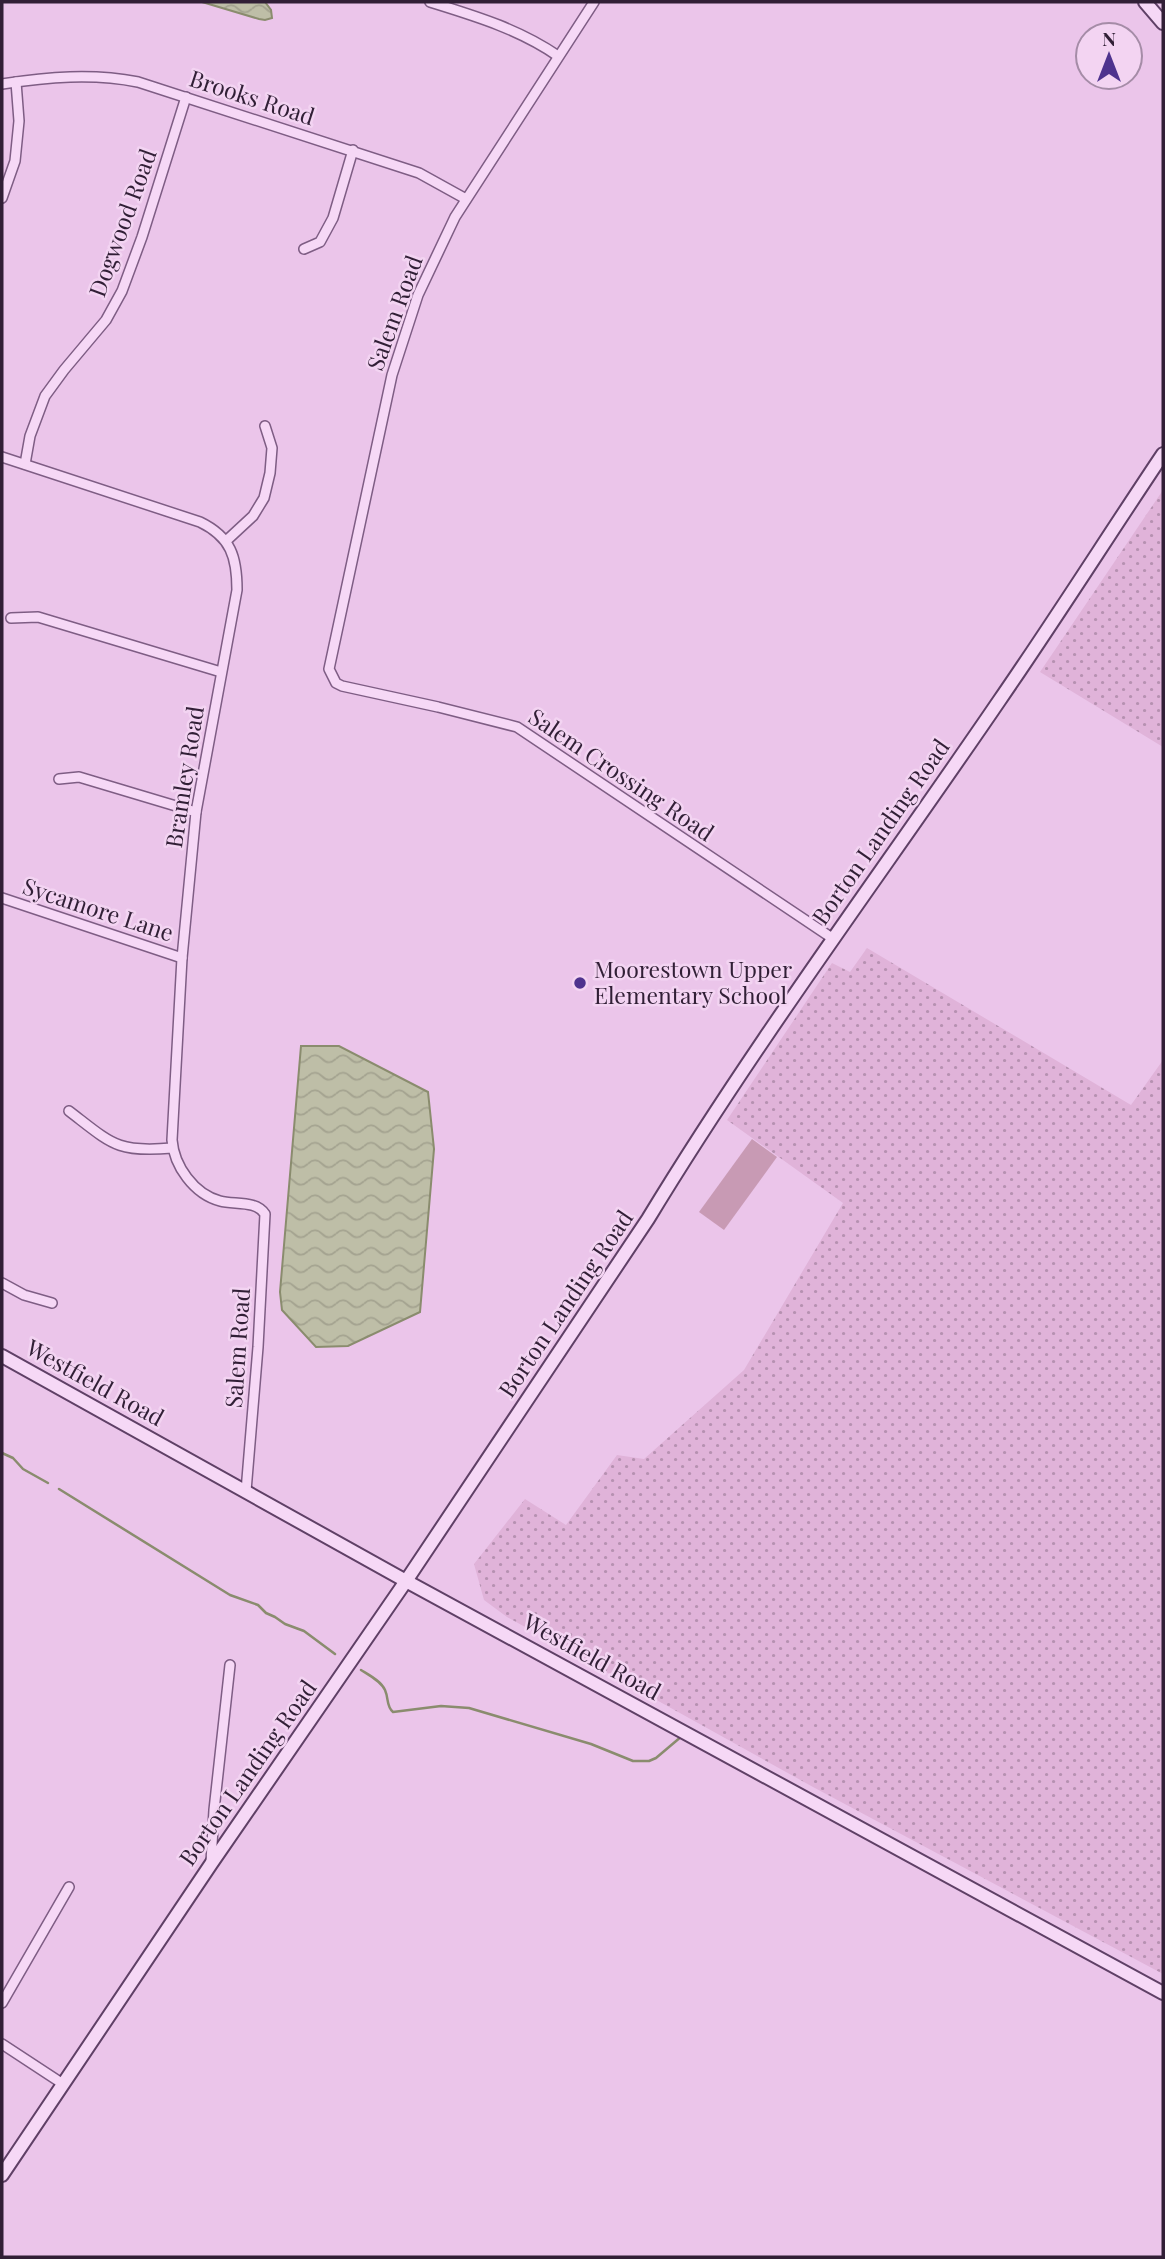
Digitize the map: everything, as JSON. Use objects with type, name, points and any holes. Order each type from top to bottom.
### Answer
[{"type":"street","points":[[430,2],[496,23],[558,56]]},
{"type":"street","name":"Salem Road","points":[[331,676],[330,661],[400,345],[430,266],[466,199],[594,2]]},
{"type":"street","points":[[1145,2],[1163,23]]},
{"type":"street","name":"Brooks Road","points":[[2,84],[54,77],[111,77],[138,82],[419,173],[466,199]]},
{"type":"street","points":[[2,198],[15,161],[19,121],[16,82]]},
{"type":"street","name":"Dogwood Road","points":[[25,464],[30,436],[45,396],[106,320],[122,291],[186,97]]},
{"type":"street","points":[[304,250],[320,242],[333,218],[352,150]]},
{"type":"street","points":[[2,457],[200,522],[211,527],[226,541],[253,516],[264,498],[272,449],[265,426]]},
{"type":"street","name":"Borton Landing Road","points":[[2,2175],[406,1581],[832,938],[999,702],[1163,454]]},
{"type":"street","name":"Bramley Road","points":[[226,541],[237,564],[237,590],[196,812],[182,958],[173,1148],[183,1173],[203,1193],[219,1201],[253,1205],[261,1209]]},
{"type":"street","points":[[11,618],[38,617],[221,672]]},
{"type":"street","name":"Salem Crossing Road","points":[[331,676],[335,683],[342,686],[517,727],[832,938]]},
{"type":"street","points":[[59,779],[79,777],[196,812]]},
{"type":"street","name":"Sycamore Lane","points":[[2,898],[182,958]]},
{"type":"street","points":[[69,1111],[117,1145],[137,1150],[173,1148]]},
{"type":"street","name":"Salem Road","points":[[246,1491],[266,1219],[261,1209]]},
{"type":"street","points":[[2,1283],[24,1295],[52,1303]]},
{"type":"street","name":"Westfield Road","points":[[2,1356],[406,1581],[1163,1993]]},
{"type":"street","points":[[211,1864],[214,1810],[230,1665]]},
{"type":"street","points":[[2,2003],[69,1887]]},
{"type":"street","points":[[2,2044],[63,2084]]},
{"type":"shaded area","points":[[1163,490],[1163,747],[1040,672]]},
{"type":"shaded area","points":[[867,948],[1131,1105],[1163,1060],[1163,1974],[813,1787],[507,1617],[484,1600],[474,1564],[525,1499],[566,1525],[617,1455],[644,1459],[744,1370],[843,1203],[727,1120],[832,963],[850,972]]},
{"type":"shaded area","points":[[752,1139],[777,1157],[724,1230],[699,1212]]},
{"type":"water","points":[[202,2],[265,2],[271,10],[272,18],[259,19]]},
{"type":"water","points":[[301,1046],[339,1046],[428,1092],[434,1149],[420,1312],[348,1346],[316,1347],[282,1310],[280,1292]]},
{"type":"waterway","points":[[2,1453],[48,1483]]},
{"type":"waterway","points":[[59,1489],[230,1595],[258,1605],[285,1624],[304,1631],[335,1654]]},
{"type":"waterway","points":[[361,1670],[383,1687],[393,1712],[441,1706],[469,1708],[591,1744],[633,1761],[656,1758],[682,1736]]},
{"type":"place","name":"Moorestown Upper Elementary School","points":[[580,983]]}]
